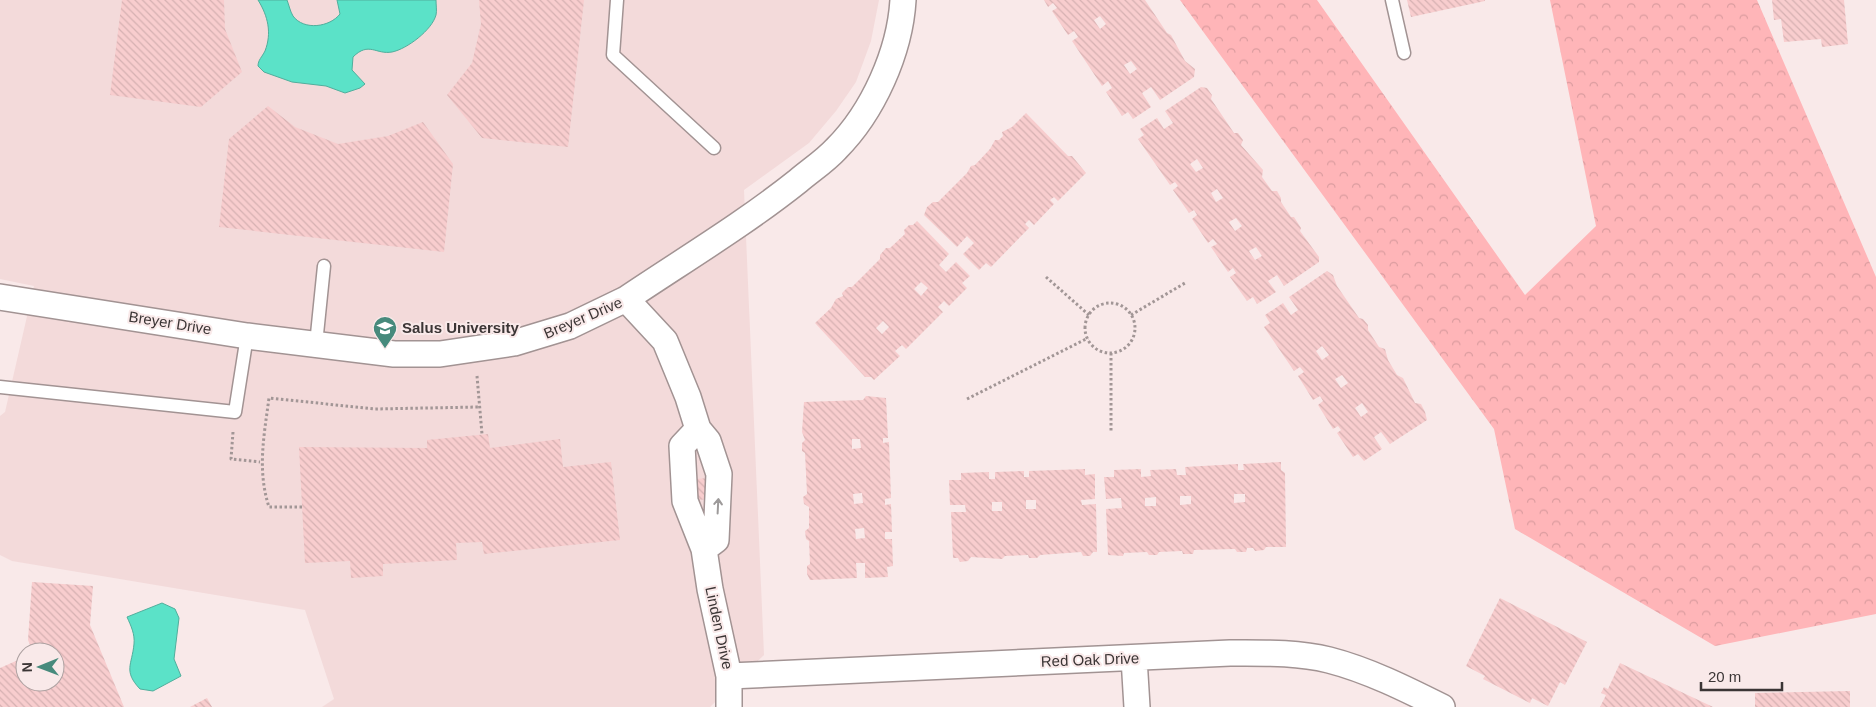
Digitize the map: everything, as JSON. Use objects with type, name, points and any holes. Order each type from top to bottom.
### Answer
[{"type":"street","name":"Breyer Drive","points":[[0,297],[247,336],[394,354],[440,354],[473,350],[544,335],[594,316],[626,299],[771,202],[836,149],[866,111],[880,89],[898,34],[903,0]]},
{"type":"street","points":[[626,299],[665,341],[688,397],[698,429],[708,441],[720,474],[716,540],[704,548]]},
{"type":"street","name":"Linden Drive","points":[[698,429],[682,446],[685,501],[704,548],[710,589],[729,676],[729,707]]},
{"type":"street","name":"Red Oak Drive","points":[[729,676],[1263,653],[1308,656],[1330,660],[1386,681],[1442,707]]},
{"type":"street","points":[[1134,658],[1137,707]]},
{"type":"lane","points":[[617,0],[613,55],[714,148]]},
{"type":"lane","points":[[1392,0],[1404,53]]},
{"type":"lane","points":[[316,344],[324,266]]},
{"type":"lane","points":[[0,387],[235,412],[247,336]]},
{"type":"path","points":[[1046,277],[1089,315]]},
{"type":"path","points":[[1131,315],[1185,283]]},
{"type":"path","points":[[1109,304],[1124,307],[1131,315],[1135,328],[1130,344],[1124,349],[1111,353],[1099,350],[1088,338],[1086,323],[1089,315],[1094,309],[1109,304]]},
{"type":"path","points":[[967,400],[1088,338]]},
{"type":"path","points":[[1111,353],[1111,432]]},
{"type":"path","points":[[476,372],[482,434]]},
{"type":"path","points":[[302,507],[269,507],[263,490],[260,462],[269,398],[375,410],[478,407]]},
{"type":"path","points":[[235,412],[231,459],[260,462]]},
{"type":"shaded area","name":"Salus University","points":[[0,0],[879,0],[871,41],[856,82],[836,111],[809,143],[744,190],[764,655],[710,707],[322,707],[334,699],[305,610],[12,561],[0,555],[0,416],[5,412],[34,286],[0,279]]},
{"type":"shaded area","points":[[258,0],[287,0],[293,16],[298,21],[317,26],[330,22],[340,14],[337,0],[436,0],[436,15],[430,27],[405,47],[392,52],[368,49],[359,52],[353,57],[352,70],[365,84],[360,88],[345,93],[326,86],[292,82],[264,72],[258,66],[267,44],[268,25]]},
{"type":"shaded area","points":[[162,603],[175,609],[179,618],[174,659],[181,676],[153,691],[140,689],[130,672],[134,640],[127,617]]},
{"type":"green space","points":[[1180,0],[1317,0],[1525,295],[1596,226],[1550,0],[1757,0],[1876,277],[1876,614],[1715,646],[1515,529],[1494,429]]},
{"type":"building","points":[[122,0],[224,0],[225,29],[242,72],[201,107],[110,95]]},
{"type":"building","points":[[479,0],[584,0],[568,147],[482,138],[447,95],[472,63],[481,24]]},
{"type":"building","points":[[1044,0],[1145,0],[1167,33],[1171,35],[1185,61],[1195,69],[1194,77],[1160,100],[1151,87],[1142,93],[1151,107],[1133,119],[1128,112],[1122,116],[1106,92],[1112,88],[1108,81],[1102,86],[1072,41],[1078,37],[1074,31],[1068,35],[1052,11],[1057,8],[1053,3],[1048,7]],"holes":[[[1100,16],[1106,24],[1100,29],[1094,20]],[[1131,61],[1137,69],[1130,74],[1124,65]]]},
{"type":"building","points":[[1407,0],[1485,0],[1485,1],[1411,17]]},
{"type":"building","points":[[1772,0],[1844,0],[1848,44],[1822,47],[1821,39],[1784,42],[1781,19],[1774,20]]},
{"type":"building","points":[[1201,87],[1207,88],[1212,95],[1211,99],[1234,133],[1238,133],[1243,140],[1241,145],[1263,170],[1262,177],[1272,191],[1277,191],[1281,202],[1291,217],[1294,217],[1301,228],[1300,231],[1319,257],[1319,262],[1284,286],[1277,275],[1268,281],[1276,292],[1257,304],[1253,297],[1247,301],[1230,277],[1236,273],[1233,268],[1228,272],[1211,247],[1217,244],[1213,239],[1208,243],[1192,219],[1197,215],[1194,210],[1189,213],[1173,190],[1178,186],[1175,182],[1170,185],[1138,139],[1144,135],[1140,129],[1157,118],[1164,129],[1173,123],[1165,111]],"holes":[[[1197,159],[1203,168],[1196,172],[1190,164]],[[1217,189],[1223,198],[1216,202],[1211,193]],[[1236,218],[1242,226],[1235,231],[1229,222]],[[1256,247],[1262,256],[1255,260],[1249,251]]]},
{"type":"building","points":[[268,106],[295,127],[338,144],[388,136],[423,122],[453,164],[444,252],[219,227],[229,139]]},
{"type":"building","points":[[1026,113],[1068,156],[1072,156],[1086,173],[1058,201],[1054,197],[1050,200],[1054,204],[1034,225],[1029,220],[1025,224],[1029,228],[991,267],[986,263],[979,270],[963,254],[974,243],[967,236],[957,247],[924,215],[927,207],[933,202],[938,202],[967,173],[971,166],[975,165],[990,149],[995,140],[999,140],[1003,136],[1002,132],[1012,127]]},
{"type":"building","points":[[917,221],[949,254],[939,265],[946,272],[956,262],[970,276],[962,283],[967,288],[949,306],[944,301],[938,307],[943,312],[906,349],[902,345],[895,351],[900,356],[874,380],[871,377],[865,377],[815,323],[831,308],[836,299],[843,296],[842,293],[848,287],[852,287],[880,259],[880,255],[886,248],[890,248],[905,234],[904,230],[909,225],[913,225]],"holes":[[[921,282],[928,288],[921,296],[914,289]],[[883,321],[889,327],[882,334],[876,328]]]},
{"type":"building","points":[[1327,271],[1333,275],[1337,286],[1359,318],[1363,319],[1368,325],[1368,330],[1379,347],[1385,349],[1388,360],[1397,375],[1403,378],[1415,403],[1421,404],[1427,420],[1390,444],[1381,432],[1374,437],[1382,449],[1364,461],[1358,454],[1353,457],[1337,433],[1341,430],[1338,426],[1333,429],[1318,405],[1323,401],[1320,396],[1313,400],[1298,376],[1304,372],[1300,367],[1294,371],[1264,327],[1270,323],[1265,315],[1283,303],[1291,315],[1298,310],[1289,297]],"holes":[[[1322,346],[1329,355],[1322,360],[1316,351]],[[1342,375],[1348,383],[1341,388],[1335,379]],[[1362,403],[1368,412],[1361,417],[1355,408]]]},
{"type":"building","points":[[866,396],[886,398],[888,438],[883,438],[883,443],[889,442],[891,498],[885,499],[885,505],[891,504],[892,532],[885,532],[885,539],[892,539],[893,566],[887,567],[888,577],[865,578],[865,563],[856,563],[857,578],[810,580],[807,574],[807,566],[810,564],[809,541],[806,539],[805,531],[809,528],[809,507],[804,504],[803,497],[807,494],[805,453],[802,451],[802,443],[805,440],[802,432],[804,402],[863,400]],"holes":[[[852,439],[860,439],[861,448],[852,449]],[[862,493],[863,503],[854,504],[853,494]],[[864,528],[865,538],[856,539],[855,529]]]},
{"type":"building","points":[[488,434],[490,448],[560,439],[563,467],[611,462],[620,540],[484,554],[482,542],[456,543],[457,560],[383,564],[383,576],[351,578],[350,561],[305,563],[299,447],[427,448],[427,440]]},
{"type":"building","points":[[1281,462],[1281,470],[1285,473],[1286,547],[1266,547],[1264,550],[1255,551],[1253,548],[1247,548],[1246,552],[1237,552],[1235,549],[1194,550],[1193,554],[1183,554],[1182,551],[1159,552],[1157,555],[1149,555],[1147,552],[1124,553],[1123,556],[1108,555],[1106,509],[1122,508],[1121,498],[1106,499],[1104,477],[1114,477],[1114,470],[1141,469],[1141,477],[1151,476],[1150,470],[1176,469],[1177,475],[1186,475],[1185,467],[1238,464],[1238,470],[1244,470],[1243,464]],"holes":[[[1234,494],[1245,494],[1245,502],[1234,503]],[[1180,496],[1191,496],[1191,504],[1180,505]],[[1156,497],[1156,506],[1145,506],[1145,498]]]},
{"type":"building","points":[[1085,469],[1085,475],[1095,474],[1095,499],[1081,500],[1082,505],[1096,504],[1097,552],[1093,552],[1090,556],[1083,556],[1081,552],[1040,555],[1037,558],[1029,558],[1028,555],[1005,556],[1002,559],[971,557],[968,561],[960,562],[958,558],[953,558],[951,512],[966,512],[965,505],[950,505],[949,480],[961,480],[961,473],[989,472],[989,479],[995,479],[995,472],[1024,471],[1024,477],[1029,477],[1029,471]],"holes":[[[1026,500],[1036,500],[1036,509],[1026,509]],[[992,502],[1002,502],[1002,511],[992,511]]]},
{"type":"building","points":[[710,478],[711,499],[697,500],[695,479]]},
{"type":"building","points":[[32,582],[93,586],[90,625],[124,707],[0,707],[0,668],[15,661],[15,692],[65,692],[65,642],[29,642]]},
{"type":"building","points":[[1500,598],[1587,642],[1565,685],[1560,682],[1548,706],[1532,698],[1530,703],[1483,679],[1485,676],[1466,666]]},
{"type":"building","points":[[1620,663],[1713,707],[1600,707],[1606,695],[1601,693],[1604,687],[1608,689]]},
{"type":"building","points":[[1850,691],[1850,707],[1755,707],[1755,693]]},
{"type":"building","points":[[207,698],[212,707],[190,707]]},
{"type":"place","name":"Salus University","points":[[385,349]]}]
